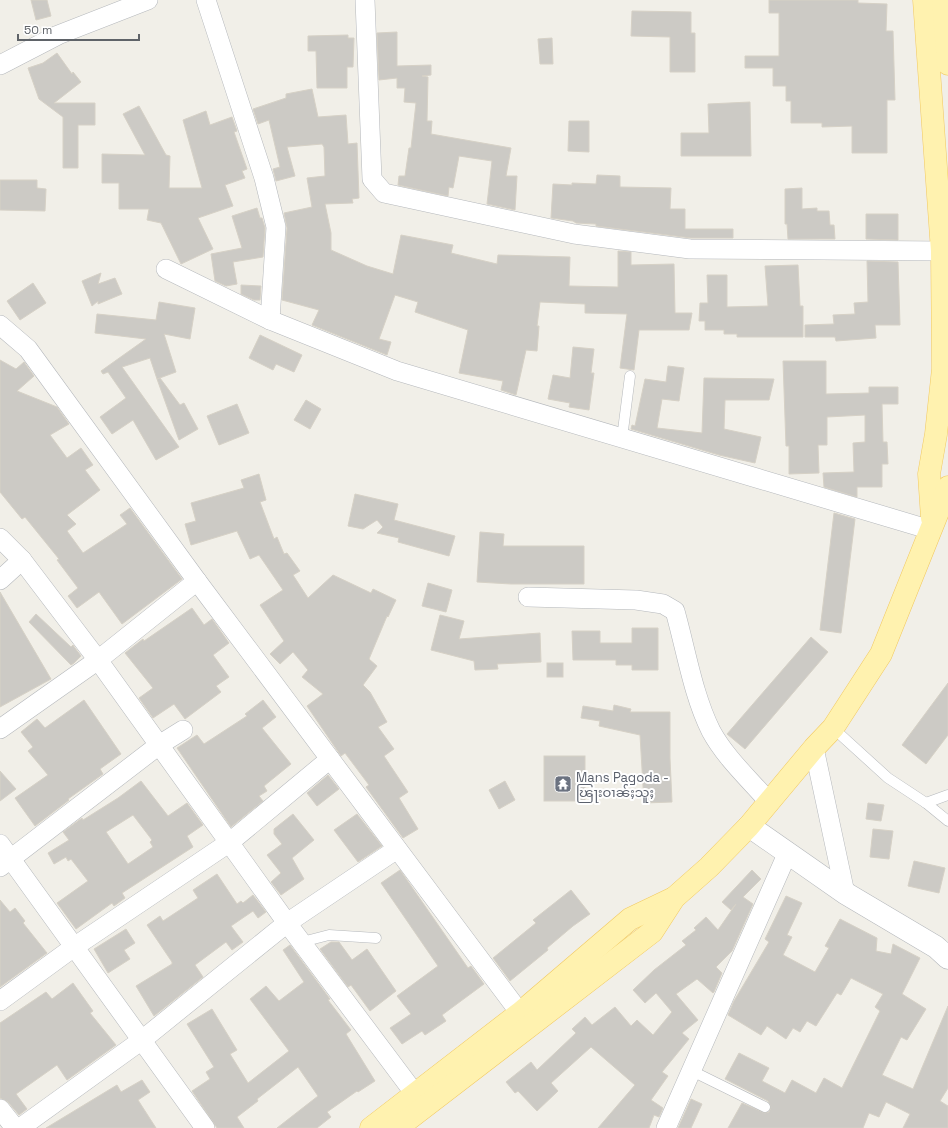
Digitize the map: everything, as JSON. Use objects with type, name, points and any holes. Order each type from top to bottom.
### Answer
[{"type":"main road","points":[[924,0],[942,251],[943,369],[930,474],[932,526]]},
{"type":"main road","points":[[943,0],[948,64]]},
{"type":"main road","points":[[371,1128],[415,1094],[652,932],[674,898],[709,867],[748,826],[814,748],[833,728],[881,654],[948,486]]},
{"type":"main road","points":[[398,1128],[526,1019]]},
{"type":"street","points":[[0,65],[58,35],[148,0]]},
{"type":"street","points":[[206,0],[264,178],[276,227],[270,320]]},
{"type":"street","points":[[365,0],[372,179],[384,193],[574,234],[690,249],[942,251]]},
{"type":"street","points":[[166,269],[270,320],[397,371],[622,438],[932,526]]},
{"type":"street","points":[[0,325],[28,349],[197,582],[526,1019]]},
{"type":"street","points":[[0,538],[22,560],[98,660],[287,923],[415,1094]]},
{"type":"street","points":[[0,580],[22,560]]},
{"type":"street","points":[[0,729],[98,660],[197,582]]},
{"type":"street","points":[[528,596],[636,600],[663,604],[675,611],[701,708],[712,732],[725,752],[769,802]]},
{"type":"street","points":[[183,730],[159,745],[4,856],[142,1040],[205,1128]]},
{"type":"street","points":[[814,748],[845,893]]},
{"type":"street","points":[[0,1001],[74,948],[230,842],[330,759]]},
{"type":"street","points":[[748,826],[788,852],[845,893],[936,947],[948,958]]},
{"type":"street","points":[[20,1128],[142,1040],[287,923],[397,849]]},
{"type":"street","points":[[666,1128],[788,852]]},
{"type":"street","points":[[0,1108],[15,1128]]},
{"type":"lane","points":[[622,438],[630,376]]},
{"type":"lane","points":[[833,728],[888,778],[926,803],[948,821]]},
{"type":"lane","points":[[926,803],[948,795]]},
{"type":"lane","points":[[302,942],[329,935],[376,938]]},
{"type":"lane","points":[[692,1071],[766,1107]]},
{"type":"building","points":[[31,0],[47,0],[51,16],[36,20]]},
{"type":"building","points":[[769,0],[858,0],[858,3],[887,4],[886,31],[893,31],[895,100],[887,100],[887,153],[852,153],[852,126],[822,127],[822,123],[791,123],[791,101],[786,101],[786,86],[773,86],[773,68],[745,68],[745,56],[779,56],[779,13],[769,13]]},
{"type":"building","points":[[632,11],[691,12],[691,33],[695,33],[695,72],[670,72],[670,37],[631,36]]},
{"type":"building","points":[[397,32],[397,66],[431,65],[431,75],[422,76],[428,77],[427,121],[432,121],[431,134],[511,148],[506,176],[517,176],[515,210],[487,204],[492,161],[459,156],[453,188],[449,187],[448,196],[398,185],[399,176],[405,176],[409,148],[411,148],[416,103],[404,102],[405,88],[397,88],[397,78],[379,80],[377,33]]},
{"type":"building","points":[[348,35],[348,38],[354,38],[353,67],[347,67],[347,88],[317,88],[316,51],[308,51],[308,36]]},
{"type":"building","points":[[552,38],[553,64],[540,64],[538,39]]},
{"type":"building","points":[[57,53],[72,74],[73,72],[81,82],[54,103],[95,103],[95,125],[78,125],[78,168],[63,168],[63,117],[39,99],[28,68],[43,63]]},
{"type":"building","points":[[312,89],[318,117],[346,115],[348,144],[357,143],[359,198],[352,199],[353,203],[325,204],[331,233],[331,250],[367,266],[393,274],[401,235],[453,245],[451,253],[497,264],[498,255],[570,257],[569,286],[618,287],[618,251],[631,252],[631,265],[674,264],[675,313],[692,313],[689,330],[639,330],[634,370],[620,368],[627,314],[585,313],[585,304],[540,302],[537,326],[539,326],[537,351],[526,350],[516,395],[501,390],[503,381],[459,373],[468,330],[415,312],[418,302],[395,295],[379,339],[391,342],[387,355],[312,325],[319,310],[282,300],[287,228],[284,213],[312,207],[307,178],[325,176],[324,147],[322,144],[287,147],[295,176],[276,181],[273,169],[280,167],[269,120],[258,124],[253,109],[286,98],[286,94]]},
{"type":"building","points":[[750,102],[751,156],[681,156],[681,133],[709,133],[708,104]]},
{"type":"building","points":[[139,106],[166,155],[170,156],[169,188],[202,188],[183,120],[206,111],[210,125],[232,117],[237,131],[234,132],[247,169],[242,171],[245,178],[225,185],[233,206],[198,218],[213,249],[181,264],[161,223],[147,220],[149,209],[119,209],[119,183],[102,183],[102,154],[145,155],[123,114]]},
{"type":"building","points":[[569,121],[589,121],[589,152],[568,151]]},
{"type":"building","points":[[597,175],[620,176],[620,187],[671,188],[670,209],[685,209],[685,229],[733,229],[733,238],[691,238],[596,226],[596,224],[576,223],[573,221],[551,218],[553,184],[596,184]]},
{"type":"building","points":[[0,180],[37,180],[37,188],[46,189],[45,211],[0,210]]},
{"type":"building","points":[[802,188],[802,209],[817,208],[817,211],[829,211],[830,225],[834,225],[835,239],[788,239],[787,224],[785,224],[785,189]]},
{"type":"building","points":[[257,208],[265,228],[263,257],[233,262],[237,284],[226,286],[215,281],[211,254],[242,248],[232,216]]},
{"type":"building","points":[[866,214],[898,214],[898,240],[866,239]]},
{"type":"building","points":[[867,261],[898,262],[900,325],[875,325],[876,338],[836,341],[835,337],[805,337],[805,325],[834,324],[833,315],[855,314],[854,303],[868,302]]},
{"type":"building","points":[[798,265],[800,306],[803,306],[803,337],[737,337],[737,334],[724,334],[724,330],[705,330],[705,321],[699,321],[700,303],[708,303],[707,275],[727,275],[727,307],[768,306],[765,266]]},
{"type":"building","points":[[101,273],[98,284],[115,278],[122,294],[98,304],[98,301],[92,306],[82,281]]},
{"type":"building","points":[[33,283],[46,303],[20,320],[7,301]]},
{"type":"building","points":[[241,285],[261,286],[260,300],[254,300],[241,294]]},
{"type":"building","points":[[159,302],[195,308],[190,339],[164,334],[176,372],[157,379],[150,358],[122,367],[179,447],[156,460],[133,420],[112,434],[100,417],[126,398],[108,372],[103,374],[101,371],[146,339],[95,333],[97,314],[156,320]]},
{"type":"building","points":[[260,335],[302,355],[294,372],[276,364],[273,370],[249,358]]},
{"type":"building","points":[[573,347],[594,349],[591,373],[594,373],[589,410],[569,407],[570,403],[548,399],[553,375],[570,378]]},
{"type":"building","points":[[0,360],[16,369],[24,362],[34,376],[17,391],[57,407],[69,424],[50,435],[67,458],[81,448],[93,465],[85,470],[100,490],[67,515],[76,524],[67,531],[83,553],[127,524],[120,515],[130,508],[182,579],[122,624],[99,592],[77,608],[68,596],[78,588],[57,560],[59,559],[25,517],[22,519],[0,492]]},
{"type":"building","points":[[783,361],[826,361],[826,394],[869,393],[869,387],[898,387],[898,404],[882,404],[883,442],[887,442],[888,464],[882,464],[882,487],[857,487],[857,497],[824,487],[823,473],[854,472],[853,443],[865,442],[865,415],[827,417],[827,445],[818,445],[819,473],[789,474],[789,446],[786,446]]},
{"type":"building","points":[[668,366],[684,368],[679,401],[662,399],[657,428],[702,433],[704,378],[774,379],[769,400],[725,400],[724,429],[761,437],[755,463],[719,455],[631,429],[632,425],[635,426],[645,379],[666,382]]},
{"type":"building","points":[[160,378],[180,405],[184,403],[198,429],[179,440],[157,379]]},
{"type":"building","points":[[306,400],[321,409],[310,429],[294,420]]},
{"type":"building","points":[[237,404],[249,433],[219,445],[207,416]]},
{"type":"building","points":[[259,474],[266,500],[260,502],[274,539],[277,537],[284,554],[287,553],[300,571],[293,575],[308,598],[333,575],[371,593],[373,589],[396,600],[388,617],[387,616],[369,659],[377,666],[363,685],[370,692],[387,722],[378,727],[394,749],[384,756],[408,792],[399,798],[418,829],[403,838],[366,787],[369,785],[345,753],[341,756],[307,706],[323,694],[302,677],[308,670],[293,652],[280,664],[270,654],[284,641],[260,605],[283,590],[259,555],[250,559],[237,531],[191,545],[185,524],[196,521],[191,503],[244,488],[241,480]]},
{"type":"building","points":[[355,494],[398,504],[394,520],[455,536],[449,556],[398,542],[399,538],[377,533],[383,527],[377,520],[363,529],[348,526]]},
{"type":"building","points":[[834,513],[855,519],[841,633],[820,630]]},
{"type":"building","points":[[480,532],[504,534],[503,546],[584,546],[584,584],[511,584],[477,582]]},
{"type":"building","points":[[428,583],[452,590],[446,612],[422,606]]},
{"type":"building","points":[[0,592],[51,679],[0,707]]},
{"type":"building","points":[[192,608],[204,625],[212,619],[229,643],[213,655],[229,677],[216,686],[221,692],[185,719],[174,704],[153,718],[139,698],[153,688],[125,653],[143,639],[144,641]]},
{"type":"building","points":[[36,614],[71,647],[73,645],[81,656],[74,663],[71,665],[29,622]]},
{"type":"building","points":[[440,615],[464,621],[459,639],[540,633],[541,662],[497,664],[498,669],[475,670],[474,661],[431,650]]},
{"type":"building","points":[[632,628],[658,628],[658,670],[632,670],[632,665],[616,665],[616,660],[573,660],[572,631],[600,631],[600,643],[632,643]]},
{"type":"building","points":[[811,637],[828,652],[745,749],[727,734]]},
{"type":"building","points":[[547,663],[563,663],[563,677],[547,677]]},
{"type":"building","points":[[948,683],[948,735],[926,764],[902,745]]},
{"type":"building","points":[[84,700],[121,754],[100,769],[103,774],[68,799],[69,800],[35,826],[15,798],[48,775],[28,751],[33,747],[21,732],[37,719],[45,728]]},
{"type":"building","points":[[263,700],[276,717],[262,728],[291,764],[264,786],[267,791],[259,796],[263,801],[231,827],[177,748],[197,735],[204,744],[247,716],[245,714]]},
{"type":"building","points":[[614,705],[631,709],[630,712],[670,712],[672,802],[644,803],[640,735],[599,726],[600,721],[581,718],[583,706],[613,711]]},
{"type":"building","points":[[544,756],[585,756],[585,801],[544,801]]},
{"type":"building","points":[[0,771],[16,789],[0,801]]},
{"type":"building","points":[[328,775],[339,789],[317,806],[307,793]]},
{"type":"building","points":[[141,781],[168,816],[187,803],[203,825],[187,836],[193,847],[122,893],[125,898],[114,906],[112,903],[76,929],[57,903],[88,881],[71,859],[68,861],[66,857],[54,864],[48,853],[69,840],[63,832],[82,818],[83,820],[118,798]],"holes":[[[133,815],[152,840],[150,842],[153,847],[128,864],[106,832]]]},
{"type":"building","points":[[505,781],[515,800],[499,809],[489,790]]},
{"type":"building","points":[[868,803],[884,805],[881,821],[866,819]]},
{"type":"building","points":[[293,814],[314,840],[292,858],[304,879],[281,895],[271,882],[281,873],[267,855],[282,844],[274,834],[274,829]]},
{"type":"building","points":[[357,814],[382,846],[358,862],[334,830]]},
{"type":"building","points":[[873,829],[893,831],[889,859],[870,857]]},
{"type":"building","points":[[914,861],[945,868],[939,893],[908,886]]},
{"type":"building","points":[[400,870],[468,968],[471,966],[484,984],[442,1015],[446,1021],[425,1035],[422,1031],[402,1044],[390,1028],[411,1014],[397,996],[438,966],[381,883]]},
{"type":"building","points":[[752,870],[761,879],[743,897],[753,904],[732,951],[716,967],[722,973],[714,992],[713,993],[697,979],[676,994],[698,1020],[682,1033],[689,1039],[662,1072],[668,1076],[651,1100],[663,1108],[659,1117],[654,1115],[649,1128],[598,1128],[635,1085],[591,1047],[551,1083],[558,1091],[537,1111],[518,1091],[515,1093],[506,1082],[531,1062],[537,1070],[576,1033],[572,1029],[585,1017],[592,1025],[615,1007],[631,1026],[637,1020],[653,1035],[672,1012],[656,993],[645,1003],[633,990],[654,970],[686,945],[682,941],[696,930],[694,928],[706,917],[718,930],[736,904],[731,910],[722,902]]},
{"type":"building","points":[[217,874],[237,904],[241,901],[243,903],[253,895],[266,912],[258,918],[253,911],[231,926],[243,942],[232,950],[226,942],[195,965],[203,977],[154,1016],[136,986],[172,964],[172,962],[147,925],[160,916],[163,921],[198,898],[193,890]]},
{"type":"building","points":[[571,890],[590,914],[573,926],[547,948],[548,950],[510,981],[493,958],[536,923],[533,920]]},
{"type":"building","points":[[786,896],[802,903],[787,935],[792,937],[783,955],[815,972],[829,948],[825,946],[840,919],[877,938],[876,951],[891,954],[893,944],[920,958],[902,994],[926,1009],[907,1040],[901,1037],[882,1075],[913,1089],[948,1006],[948,1088],[940,1101],[948,1106],[948,1128],[903,1128],[910,1114],[886,1102],[879,1117],[869,1113],[863,1128],[728,1128],[742,1103],[765,1113],[769,1112],[771,1107],[768,1101],[725,1079],[739,1053],[769,1068],[762,1081],[785,1093],[792,1080],[816,1093],[824,1078],[842,1088],[880,1011],[875,1007],[883,994],[851,978],[841,995],[837,993],[816,1026],[807,1021],[800,1032],[793,1028],[786,1039],[767,1026],[761,1035],[728,1015],[734,1001],[769,942],[765,939]]},
{"type":"building","points":[[0,900],[10,912],[15,908],[25,921],[23,923],[47,953],[0,987]]},
{"type":"building","points":[[126,929],[135,943],[124,950],[130,959],[108,973],[94,949]]},
{"type":"building","points":[[331,942],[339,942],[352,960],[367,949],[396,991],[370,1011],[351,985],[348,987],[320,949]]},
{"type":"building","points":[[290,945],[351,1030],[346,1034],[375,1081],[358,1092],[357,1091],[327,1112],[331,1117],[317,1128],[277,1128],[318,1096],[298,1067],[257,1099],[258,1101],[237,1117],[244,1128],[217,1128],[192,1091],[210,1079],[206,1072],[214,1067],[187,1024],[212,1009],[237,1050],[230,1054],[248,1083],[289,1051],[250,999],[266,986],[279,1001],[304,982],[283,950]]},
{"type":"building","points":[[73,983],[93,1011],[90,1013],[116,1045],[67,1080],[57,1065],[16,1094],[27,1109],[19,1115],[8,1102],[0,1098],[0,1023],[46,992],[52,999]]},
{"type":"building","points":[[142,1080],[150,1092],[138,1100],[156,1128],[46,1128],[117,1085],[121,1092]]},
{"type":"building","points":[[691,1099],[702,1104],[691,1128],[678,1128]]},
{"type":"place","name":"Mans Pagoda - ၽြႃးဝၢၼ်ႈသူႈ","points":[[563,784]]}]
